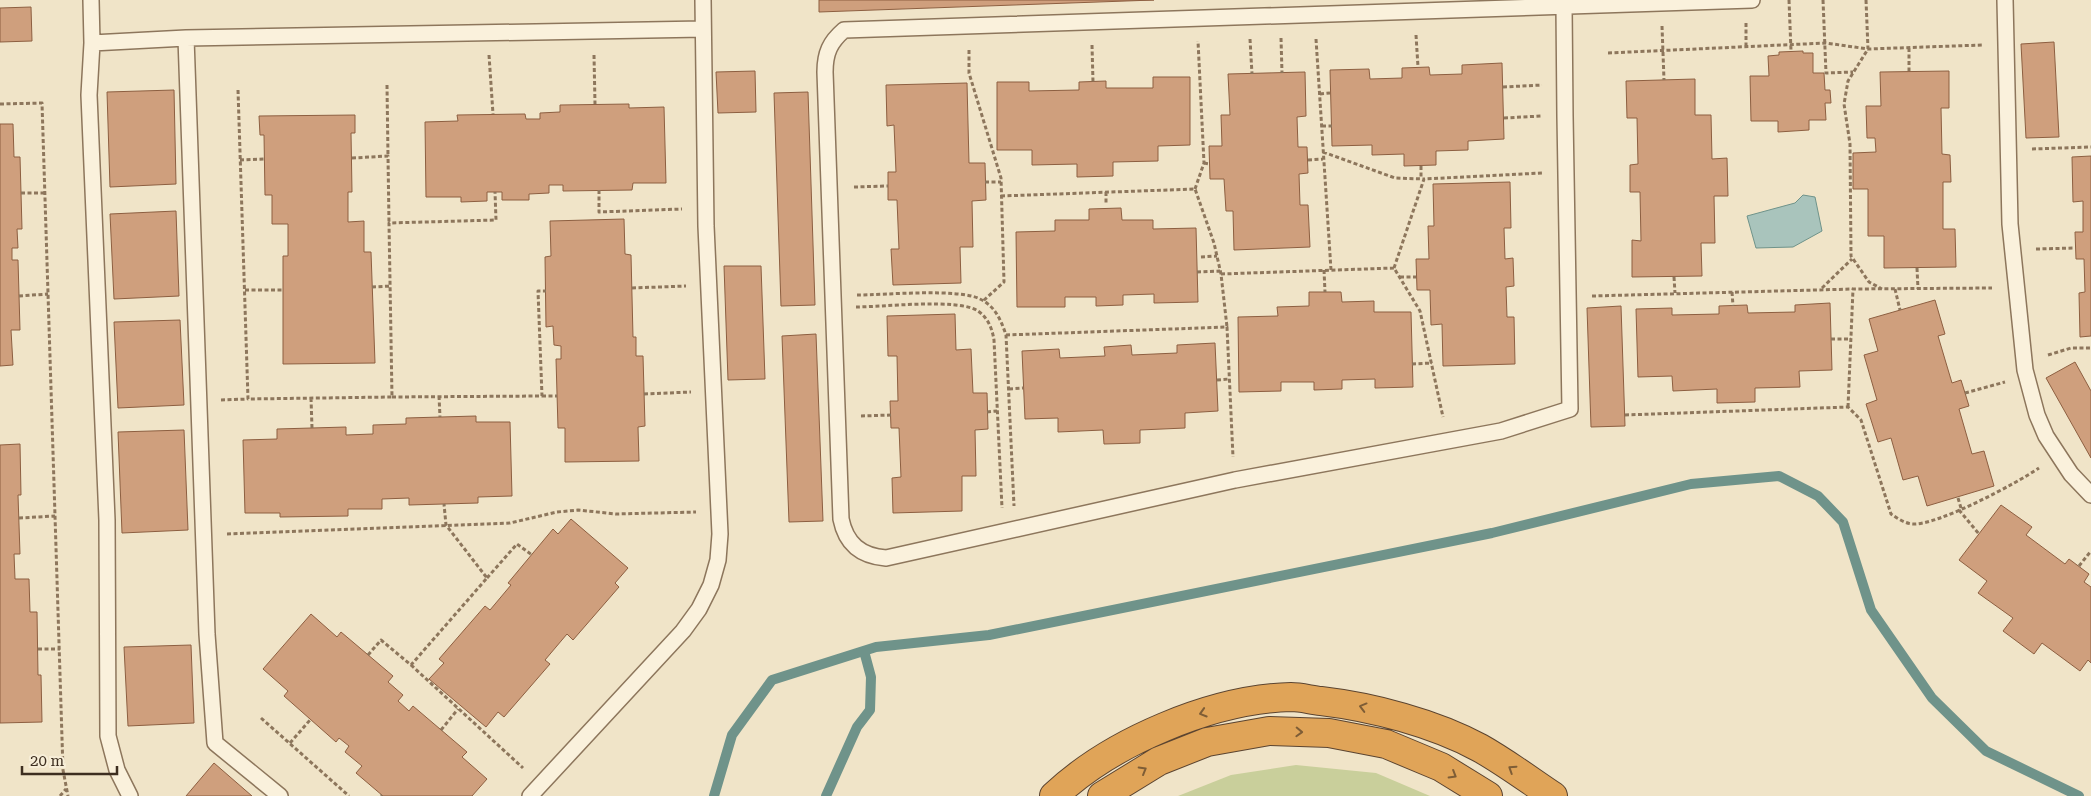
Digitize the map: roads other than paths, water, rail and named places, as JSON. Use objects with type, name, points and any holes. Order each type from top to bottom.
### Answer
[{"type":"highway","points":[[1054,796],[1069,782],[1115,750],[1173,722],[1228,706],[1291,697],[1354,705],[1416,722],[1480,748],[1553,796]]},
{"type":"highway","points":[[1102,796],[1159,761],[1207,742],[1269,731],[1329,733],[1386,744],[1441,767],[1488,796]]},
{"type":"lane","points":[[91,0],[92,43],[89,95],[107,520],[108,736],[117,770],[130,796]]},
{"type":"lane","points":[[530,796],[683,630],[699,609],[711,585],[718,560],[720,512],[706,208],[703,0]]},
{"type":"lane","points":[[1564,3],[1570,409],[1500,431],[1234,480],[886,558],[875,557],[855,548],[848,540],[842,519],[837,416],[825,60],[835,38],[844,30],[1415,11],[1564,3],[1661,3],[1752,0]]},
{"type":"lane","points":[[2005,0],[2008,45],[2009,150],[2013,249],[2025,369],[2037,415],[2058,455],[2071,474],[2091,496]]},
{"type":"lane","points":[[92,43],[186,38],[704,29]]},
{"type":"lane","points":[[186,38],[207,634],[215,743],[280,796]]},
{"type":"water","points":[[1803,195],[1815,197],[1822,231],[1793,247],[1756,248],[1747,216],[1795,203]]},
{"type":"waterway","points":[[714,796],[732,735],[772,680],[876,647],[989,635],[1492,533],[1691,484],[1779,476],[1818,496],[1843,522],[1871,610],[1932,698],[1986,751],[2079,796]]},
{"type":"waterway","points":[[826,796],[857,727],[870,710],[871,677],[864,651]]}]
